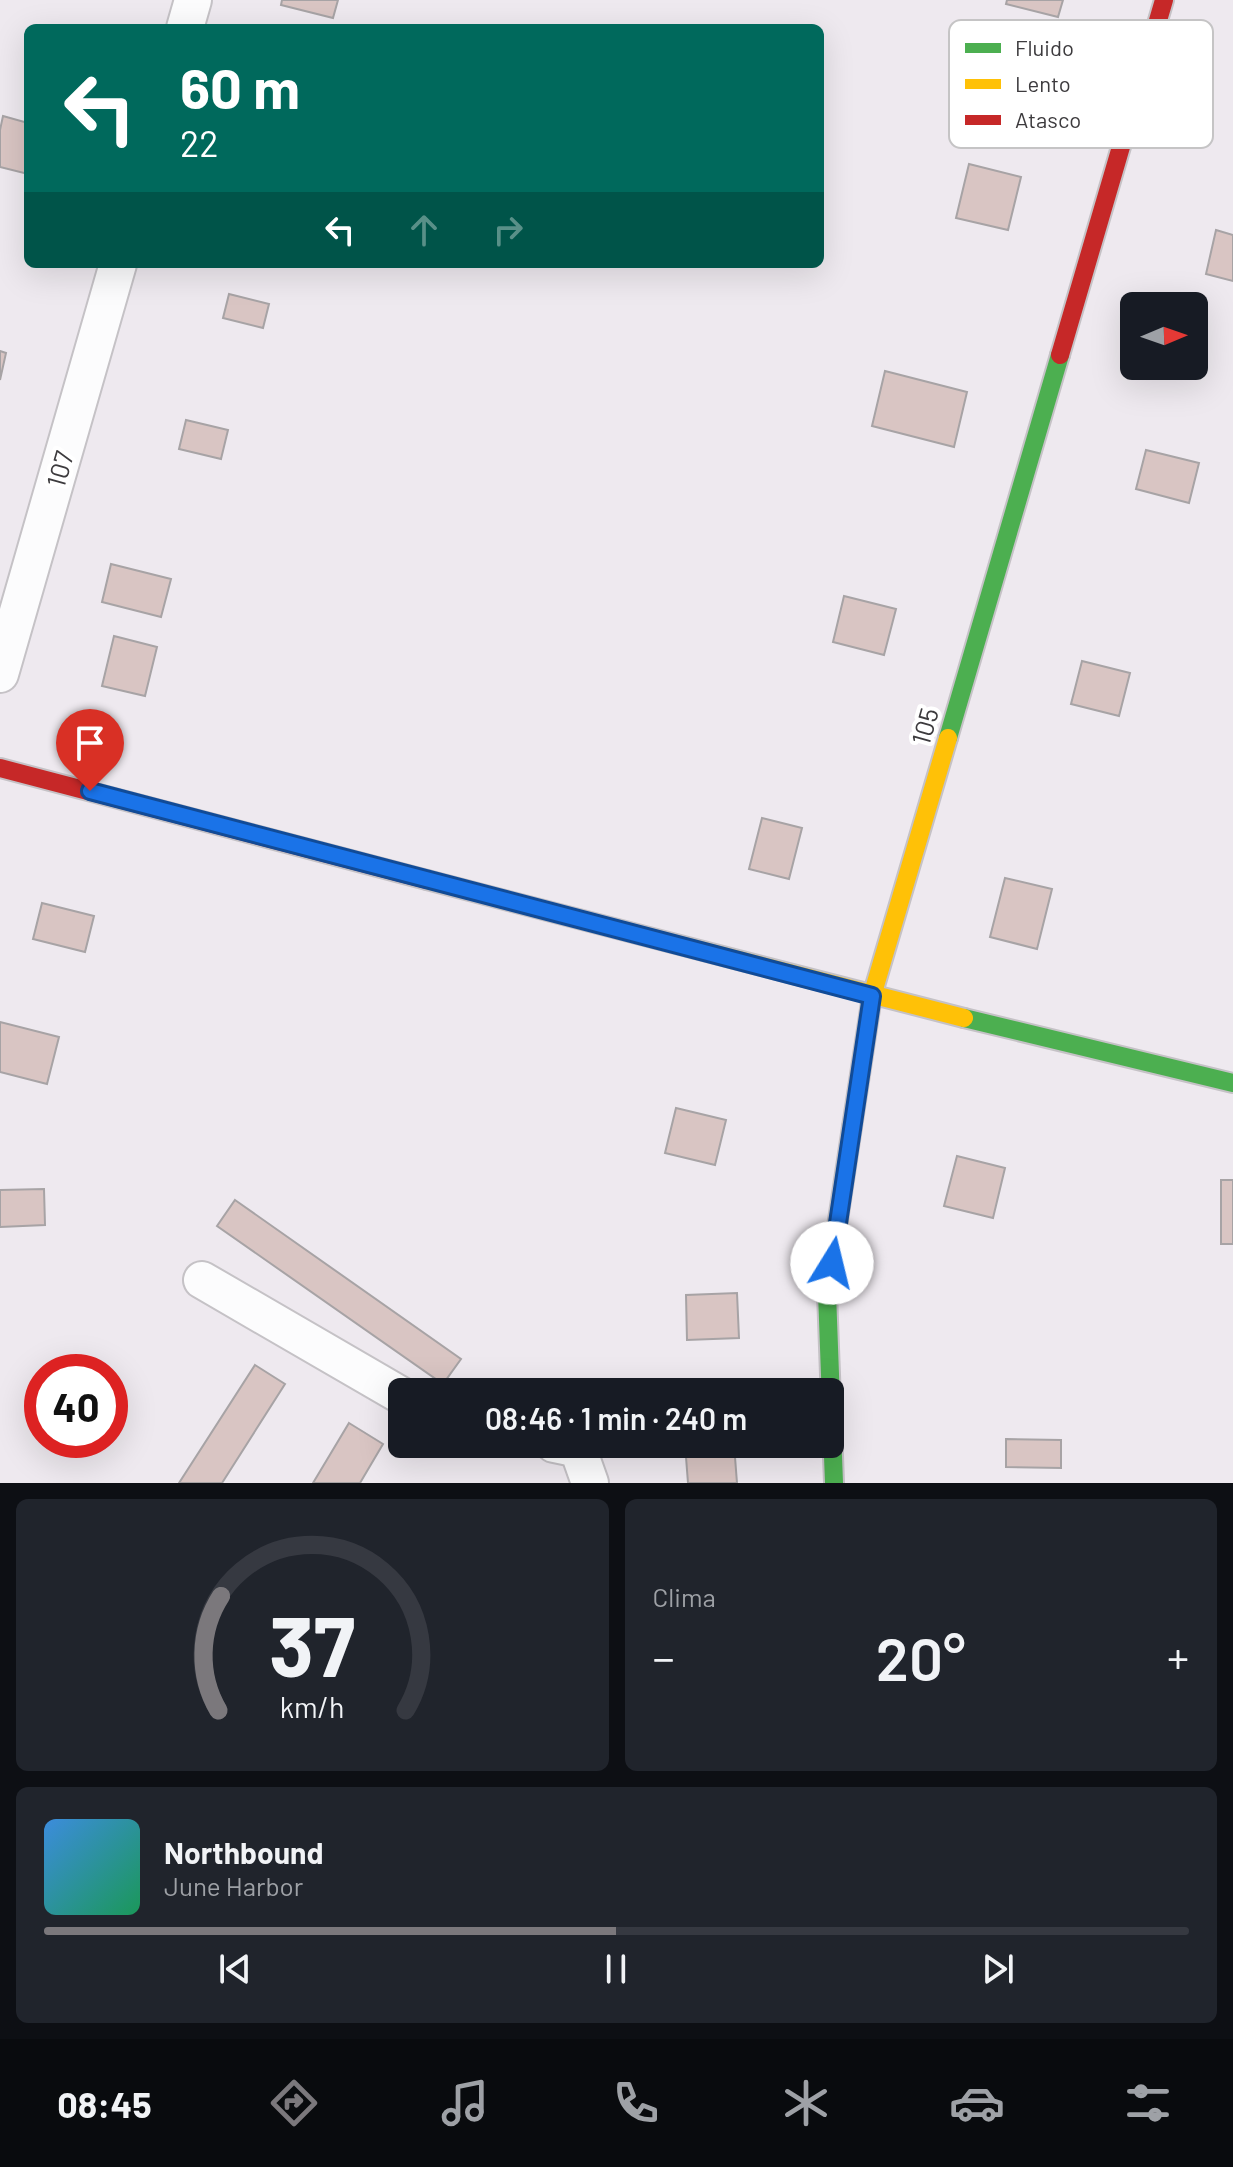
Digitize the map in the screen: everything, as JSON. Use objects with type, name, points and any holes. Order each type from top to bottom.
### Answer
[{"type":"street","points":[[186,24],[193,0]]},
{"type":"street","name":"105","points":[[1158,20],[1164,0]]},
{"type":"street","name":"105","points":[[834,1483],[827,1293],[872,996],[1121,148]]},
{"type":"street","name":"107","points":[[0,674],[117,268]]},
{"type":"street","points":[[0,768],[872,996],[1233,1083]]},
{"type":"street","points":[[202,1280],[388,1388]]},
{"type":"street","points":[[581,1458],[590,1483]]},
{"type":"building","points":[[282,0],[338,0],[333,18],[281,5]]},
{"type":"building","points":[[1007,0],[1063,0],[1058,17],[1006,4]]},
{"type":"building","points":[[3,116],[24,122],[24,173],[0,167]]},
{"type":"building","points":[[969,164],[1021,177],[1008,230],[956,218]]},
{"type":"building","points":[[1216,230],[1233,235],[1233,281],[1206,274]]},
{"type":"building","points":[[229,294],[269,304],[263,328],[223,318]]},
{"type":"building","points":[[0,351],[6,353],[0,380]]},
{"type":"building","points":[[885,371],[967,392],[954,447],[872,426]]},
{"type":"building","points":[[186,420],[228,430],[221,459],[179,449]]},
{"type":"building","points":[[1146,450],[1199,463],[1189,503],[1136,489]]},
{"type":"building","points":[[111,564],[171,579],[161,617],[102,602]]},
{"type":"building","points":[[844,596],[896,609],[884,655],[833,642]]},
{"type":"building","points":[[114,636],[157,647],[145,696],[102,686]]},
{"type":"building","points":[[1082,661],[1130,673],[1119,716],[1071,704]]},
{"type":"building","points":[[762,818],[802,828],[789,879],[749,869]]},
{"type":"building","points":[[1005,878],[1052,889],[1037,949],[990,937]]},
{"type":"building","points":[[42,903],[94,916],[85,952],[33,939]]},
{"type":"building","points":[[0,1022],[59,1037],[47,1084],[0,1072]]},
{"type":"building","points":[[676,1108],[726,1120],[715,1165],[665,1153]]},
{"type":"building","points":[[957,1156],[1005,1168],[993,1218],[944,1206]]},
{"type":"building","points":[[1221,1180],[1233,1180],[1233,1244],[1221,1244]]},
{"type":"building","points":[[44,1189],[45,1225],[0,1227],[0,1190]]},
{"type":"building","points":[[235,1200],[461,1359],[447,1378],[434,1378],[217,1226]]},
{"type":"building","points":[[737,1293],[739,1338],[687,1340],[686,1295]]},
{"type":"building","points":[[255,1365],[285,1384],[222,1483],[179,1483]]},
{"type":"building","points":[[349,1423],[383,1444],[360,1483],[313,1483]]},
{"type":"building","points":[[1006,1439],[1061,1440],[1061,1468],[1006,1467]]},
{"type":"building","points":[[686,1458],[735,1458],[737,1483],[688,1483]]},
{"type":"traffic: fast","points":[[948,738],[1060,355]]},
{"type":"traffic: fast","points":[[964,1018],[1233,1083]]},
{"type":"traffic: fast","points":[[834,1483],[827,1293],[852,1127]]},
{"type":"traffic: slow","points":[[852,1127],[872,996],[948,738]]},
{"type":"traffic: slow","points":[[427,880],[964,1018]]},
{"type":"traffic: jam","points":[[1158,20],[1164,0]]},
{"type":"traffic: jam","points":[[1060,355],[1121,148]]},
{"type":"traffic: jam","points":[[0,768],[427,880]]},
{"type":"route","points":[[90,791],[872,996],[832,1263]]}]
